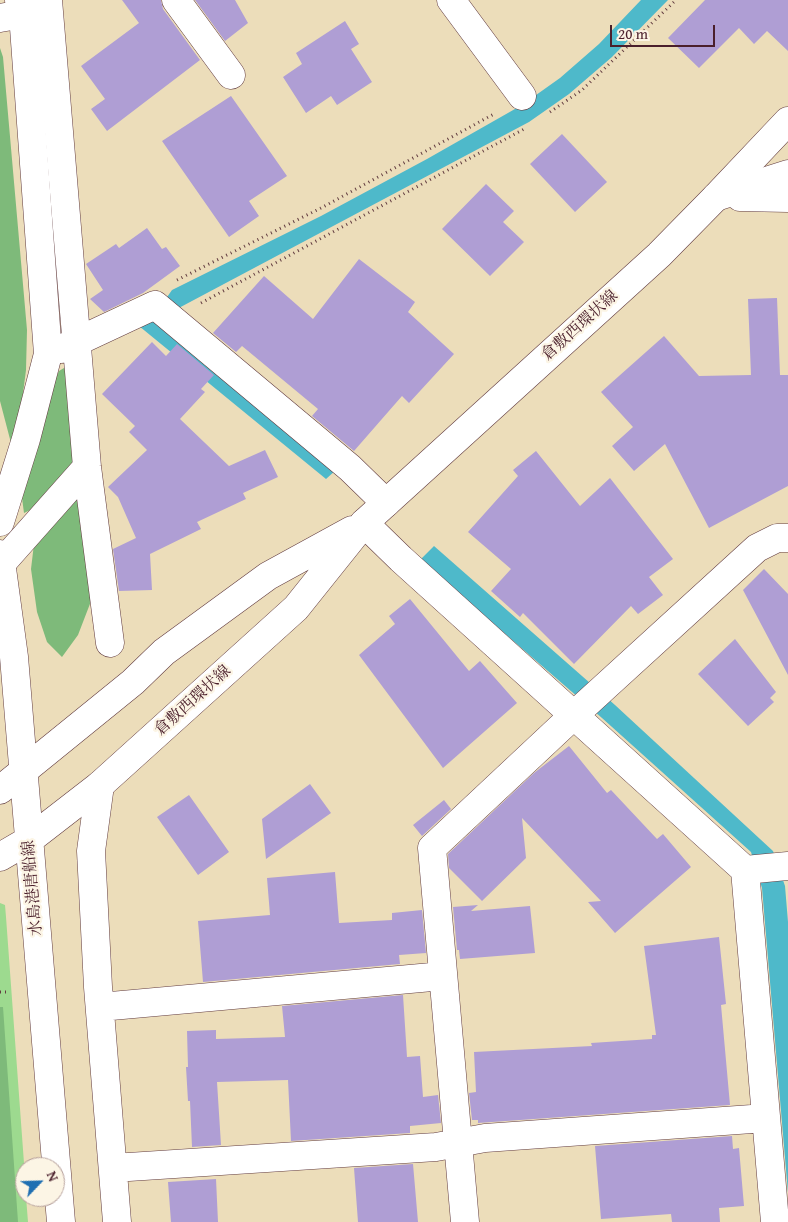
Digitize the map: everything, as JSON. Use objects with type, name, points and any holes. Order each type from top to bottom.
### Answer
[{"type":"street","points":[[176,0],[231,75]]},
{"type":"street","points":[[451,0],[522,96]]},
{"type":"street","points":[[0,522],[26,439],[48,354],[14,11],[52,2],[76,342],[87,467],[110,642]]},
{"type":"street","name":"倉敷西環状線","points":[[0,857],[29,840],[100,786],[296,608],[364,523],[659,254],[788,121]]},
{"type":"street","points":[[716,197],[788,174]]},
{"type":"street","points":[[716,197],[788,198]]},
{"type":"street","points":[[48,354],[76,342],[166,314],[350,468],[386,503]]},
{"type":"street","points":[[1,559],[87,467]]},
{"type":"street","points":[[364,523],[401,560],[587,703],[750,870],[774,1222]]},
{"type":"street","name":"倉敷西環状線","points":[[0,790],[133,682],[164,652],[268,576],[364,523]]},
{"type":"street","points":[[465,1222],[432,848],[757,548],[777,538],[788,538]]},
{"type":"street","name":"水島港唐船線","points":[[1,559],[14,657],[60,1222]]},
{"type":"street","points":[[100,786],[91,850],[98,987],[117,1222]]},
{"type":"street","points":[[750,870],[785,866]]},
{"type":"street","points":[[100,1007],[443,976]]},
{"type":"street","points":[[113,1168],[436,1147],[485,1138],[766,1118]]},
{"type":"path","points":[[547,114],[582,90],[676,0]]},
{"type":"path","points":[[522,96],[512,104],[321,208],[161,288],[166,314],[179,314],[528,126]]},
{"type":"path","points":[[0,992],[8,992]]},
{"type":"green space","points":[[0,48],[3,57],[27,330],[26,370],[21,409],[11,443],[0,401]]},
{"type":"green space","points":[[69,365],[79,459],[43,504],[24,513],[22,498],[42,406],[59,371]]},
{"type":"green space","points":[[78,492],[93,596],[78,635],[62,657],[47,642],[37,612],[31,569],[34,544]]},
{"type":"green space","points":[[0,903],[5,905],[24,1157],[15,1157],[15,1207],[27,1207],[28,1222],[0,1222]]},
{"type":"green space","points":[[0,1007],[3,1007],[15,1179],[15,1207],[17,1207],[18,1222],[0,1222]]},
{"type":"water","points":[[641,0],[668,0],[612,57],[569,94],[529,122],[175,310],[336,470],[326,479],[139,326],[165,300],[172,290],[321,216],[522,105],[560,78],[599,44]]},
{"type":"water","points":[[434,546],[615,705],[773,851],[785,886],[788,922],[788,1193],[762,888],[751,852],[602,718],[420,560]]},
{"type":"building","points":[[122,0],[161,0],[163,9],[200,60],[107,131],[91,109],[105,99],[81,66],[139,23]]},
{"type":"building","points":[[195,0],[235,0],[248,23],[225,41]]},
{"type":"building","points":[[705,0],[788,0],[788,51],[767,31],[754,44],[739,28],[699,68],[668,38]]},
{"type":"building","points":[[345,21],[359,44],[351,49],[372,82],[337,105],[331,96],[306,113],[283,77],[302,64],[296,53]]},
{"type":"building","points":[[231,96],[287,176],[249,201],[259,216],[229,237],[162,141]]},
{"type":"building","points":[[562,134],[607,182],[575,212],[530,164]]},
{"type":"building","points":[[486,184],[514,211],[503,222],[524,242],[490,276],[442,229]]},
{"type":"building","points":[[147,228],[162,249],[166,247],[180,266],[143,293],[104,312],[90,299],[103,290],[86,264],[116,244],[119,248]]},
{"type":"building","points":[[359,259],[415,302],[408,312],[454,354],[409,403],[402,396],[354,451],[312,416],[318,409],[242,346],[236,352],[213,333],[264,276],[313,319]]},
{"type":"building","points":[[777,298],[780,375],[788,375],[788,486],[709,528],[665,444],[634,471],[612,446],[633,427],[601,392],[664,336],[699,376],[751,375],[748,299]]},
{"type":"building","points":[[152,342],[166,356],[177,344],[214,375],[201,389],[205,392],[180,419],[229,466],[265,450],[278,477],[243,493],[246,499],[197,522],[201,529],[150,554],[152,590],[119,591],[113,549],[136,538],[118,497],[108,487],[147,450],[129,432],[135,426],[102,394]]},
{"type":"building","points":[[536,451],[580,506],[610,478],[673,559],[649,577],[663,595],[638,614],[631,606],[574,664],[523,613],[520,617],[491,591],[511,569],[468,532],[518,476],[513,470]]},
{"type":"building","points":[[764,569],[788,594],[788,675],[743,590]]},
{"type":"building","points":[[410,599],[469,671],[480,661],[517,703],[443,768],[359,655],[395,624],[389,616]]},
{"type":"building","points":[[735,639],[776,692],[770,698],[774,702],[748,726],[698,674]]},
{"type":"building","points":[[569,746],[607,793],[611,790],[657,839],[663,834],[691,867],[615,933],[588,902],[601,901],[522,818],[526,858],[482,901],[449,868],[448,854],[534,773]]},
{"type":"building","points":[[310,784],[331,813],[266,859],[262,819]]},
{"type":"building","points":[[189,795],[229,852],[198,875],[157,817]]},
{"type":"building","points":[[444,800],[451,809],[422,836],[413,825]]},
{"type":"building","points":[[335,872],[339,923],[392,920],[392,913],[422,910],[426,953],[399,955],[400,964],[203,982],[198,921],[270,915],[267,878]]},
{"type":"building","points":[[478,905],[471,911],[530,906],[535,953],[460,959],[459,950],[457,950],[453,907]]},
{"type":"building","points":[[719,937],[726,1004],[721,1005],[730,1105],[478,1123],[478,1120],[472,1120],[469,1093],[476,1092],[474,1052],[592,1046],[591,1043],[652,1039],[652,1035],[656,1035],[644,946]]},
{"type":"building","points":[[403,995],[407,1057],[420,1056],[423,1097],[438,1095],[441,1123],[410,1126],[410,1133],[291,1141],[288,1080],[217,1082],[221,1145],[192,1147],[186,1067],[188,1067],[187,1031],[216,1030],[216,1039],[285,1037],[282,1006]]},
{"type":"building","points":[[732,1136],[733,1149],[739,1148],[744,1206],[719,1208],[720,1222],[672,1222],[671,1214],[601,1219],[595,1146]]},
{"type":"building","points":[[413,1164],[418,1222],[358,1222],[354,1168]]},
{"type":"building","points":[[216,1179],[218,1222],[171,1222],[168,1182]]}]
